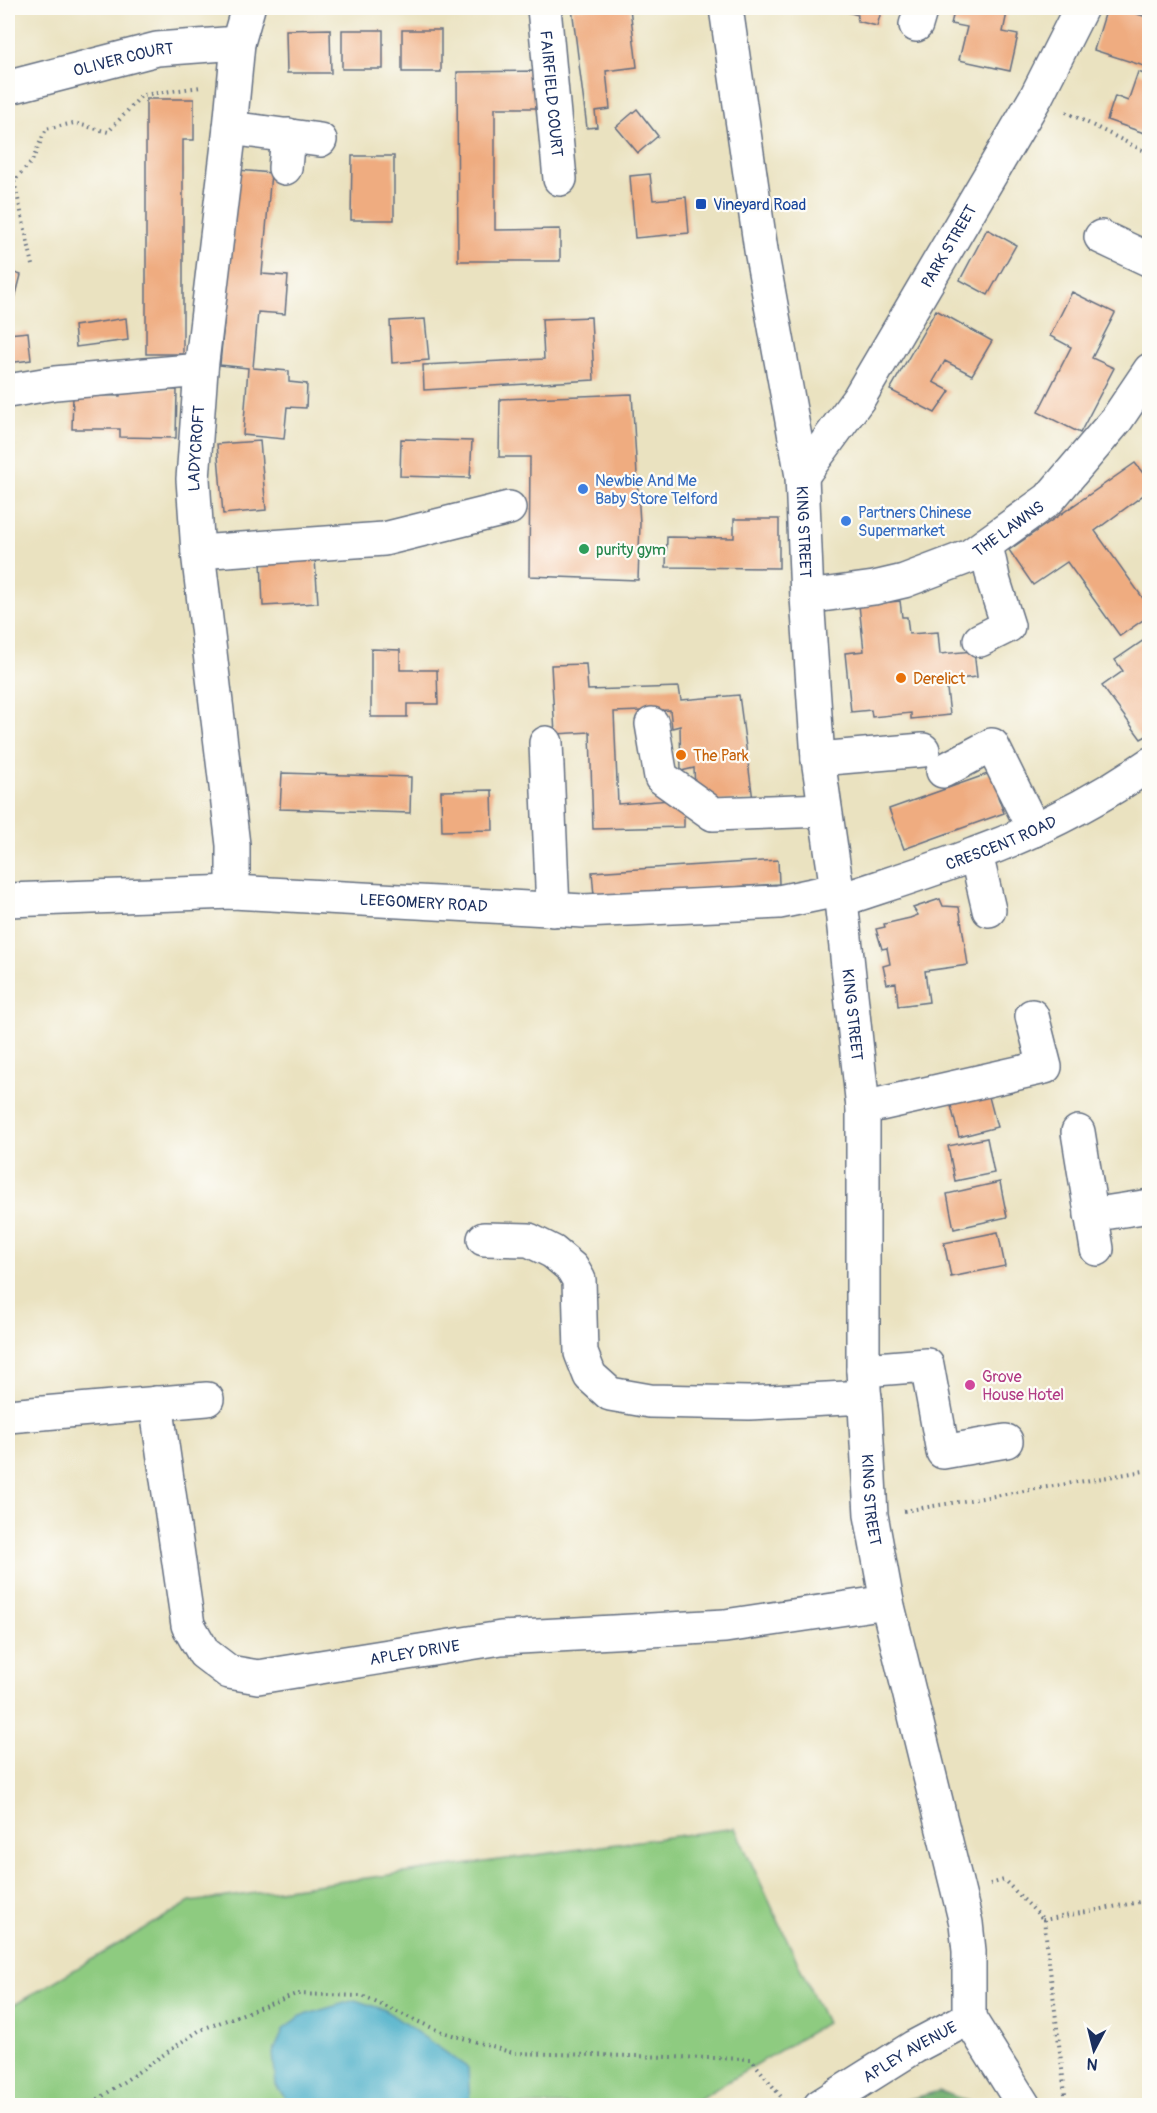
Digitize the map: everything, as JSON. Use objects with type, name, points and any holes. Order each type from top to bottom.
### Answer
[{"type":"street","name":"LADYCROFT","points":[[233,892],[233,845],[198,552],[193,479],[201,370],[238,43],[248,8]]},
{"type":"street","name":"FAIRFIELD COURT","points":[[544,8],[560,179]]},
{"type":"street","name":"KING STREET","points":[[726,8],[761,250],[802,476],[807,597],[818,759],[839,895],[863,1108],[864,1384],[871,1515],[887,1602],[966,1923],[969,1951],[969,2018]]},
{"type":"street","name":"PARK STREET","points":[[802,476],[859,398],[1036,97],[1082,8]]},
{"type":"street","name":"OLIVER COURT","points":[[9,87],[157,49],[238,43]]},
{"type":"street","points":[[230,128],[320,140]]},
{"type":"street","points":[[285,168],[288,135]]},
{"type":"street","points":[[1101,237],[1149,260]]},
{"type":"street","points":[[8,391],[54,383],[201,370]]},
{"type":"street","name":"THE LAWNS","points":[[807,597],[874,588],[904,581],[970,556],[1049,500],[1117,419],[1149,370]]},
{"type":"street","points":[[198,552],[384,538],[509,508]]},
{"type":"street","points":[[980,640],[1008,626],[994,582],[986,545]]},
{"type":"street","points":[[652,724],[661,777],[713,814],[825,810]]},
{"type":"street","points":[[546,742],[568,911]]},
{"type":"street","points":[[818,759],[933,761],[992,745],[1034,830]]},
{"type":"street","name":"CRESCENT ROAD","points":[[839,895],[976,854],[1034,830],[1125,781],[1149,765]]},
{"type":"street","points":[[976,854],[989,910]]},
{"type":"street","name":"LEEGOMERY ROAD","points":[[8,900],[233,892],[568,911],[779,902],[839,895]]},
{"type":"street","points":[[863,1108],[1045,1067],[1032,1016]]},
{"type":"street","points":[[1078,1132],[1096,1249]]},
{"type":"street","points":[[1091,1215],[1149,1206]]},
{"type":"street","points":[[484,1239],[528,1240],[553,1252],[572,1268],[579,1280],[580,1353],[591,1376],[610,1394],[650,1401],[748,1403],[864,1384],[927,1365],[943,1452],[1006,1441]]},
{"type":"street","points":[[8,1416],[207,1399]]},
{"type":"street","name":"APLEY DRIVE","points":[[156,1403],[188,1625],[204,1653],[229,1672],[258,1677],[501,1638],[725,1626],[887,1602]]},
{"type":"street","points":[[969,2018],[1024,2106]]},
{"type":"street","name":"APLEY AVENUE","points":[[820,2106],[914,2047],[969,2018]]},
{"type":"path","points":[[14,181],[32,161],[46,129],[74,123],[108,132],[142,95],[234,83]]},
{"type":"path","points":[[1036,97],[1149,154]]},
{"type":"path","points":[[8,179],[14,181]]},
{"type":"path","points":[[14,181],[33,265]]},
{"type":"path","points":[[871,1515],[1149,1470]]},
{"type":"path","points":[[958,1892],[1004,1880],[1044,1920],[1066,2102],[1057,2106]]},
{"type":"path","points":[[1044,1920],[1149,1900]]},
{"type":"path","points":[[88,2106],[200,2030],[296,1994],[362,1996],[439,2031],[513,2053],[751,2059],[789,2106]]},
{"type":"green space","points":[[735,1828],[826,2023],[689,2105],[8,2106],[8,2004],[16,2004],[190,1902]]},
{"type":"green space","points":[[939,2091],[980,2105],[887,2105]]},
{"type":"water","points":[[355,2000],[385,2010],[468,2068],[470,2105],[290,2105],[276,2085],[273,2053],[284,2029],[301,2016]]},
{"type":"building","points":[[572,8],[630,8],[637,67],[606,71],[610,109],[595,111],[597,127],[587,128]]},
{"type":"building","points":[[834,8],[882,8],[877,26],[857,21],[858,15]]},
{"type":"building","points":[[955,8],[1008,8],[1003,32],[1018,35],[1010,71],[959,60],[967,27],[951,24]]},
{"type":"building","points":[[1107,8],[1118,8],[1150,18],[1150,31],[1146,42],[1150,43],[1150,68],[1094,50]]},
{"type":"building","points":[[330,29],[331,73],[287,73],[286,30]]},
{"type":"building","points":[[342,30],[383,30],[383,69],[342,69]]},
{"type":"building","points":[[402,30],[441,30],[441,72],[402,72]]},
{"type":"building","points":[[539,71],[539,108],[495,108],[495,230],[560,229],[560,261],[458,261],[457,72]]},
{"type":"building","points":[[1138,72],[1150,76],[1150,127],[1147,134],[1107,120],[1115,96],[1128,101]]},
{"type":"building","points":[[146,99],[194,99],[194,140],[183,140],[183,354],[146,354]]},
{"type":"building","points":[[637,109],[658,136],[638,153],[616,127]]},
{"type":"building","points":[[352,156],[394,156],[394,220],[351,220]]},
{"type":"building","points":[[238,170],[271,173],[262,274],[288,276],[285,314],[258,312],[253,368],[289,371],[289,382],[307,384],[306,408],[287,407],[284,439],[243,435],[248,368],[220,365]]},
{"type":"building","points":[[650,174],[653,200],[686,197],[689,233],[635,238],[630,176]]},
{"type":"building","points":[[987,229],[1016,245],[988,295],[960,280]]},
{"type":"building","points":[[8,271],[21,275],[10,318],[8,317]]},
{"type":"building","points":[[1072,292],[1115,313],[1092,358],[1114,368],[1080,433],[1038,412],[1071,347],[1050,336]]},
{"type":"building","points":[[936,310],[992,341],[972,375],[945,361],[933,382],[950,391],[935,413],[890,390]]},
{"type":"building","points":[[591,317],[594,380],[424,390],[423,365],[544,359],[542,319]]},
{"type":"building","points":[[126,318],[128,340],[76,347],[74,326]]},
{"type":"building","points":[[425,319],[429,360],[392,363],[390,321]]},
{"type":"building","points":[[28,332],[31,360],[8,363],[8,334]]},
{"type":"building","points":[[121,388],[177,390],[176,438],[120,437],[120,429],[72,429],[73,395],[120,396]]},
{"type":"building","name":"Newbie And Me Baby Store Telford","points":[[632,394],[640,523],[638,580],[529,576],[530,457],[499,457],[500,399]]},
{"type":"building","points":[[401,439],[472,441],[470,478],[400,476]]},
{"type":"building","points":[[260,441],[266,510],[223,514],[217,444]]},
{"type":"building","points":[[1135,463],[1150,482],[1150,490],[1095,531],[1150,608],[1150,615],[1120,636],[1067,562],[1033,585],[1009,550]]},
{"type":"building","points":[[734,519],[779,519],[779,568],[666,567],[667,537],[734,538]]},
{"type":"building","points":[[315,559],[318,603],[263,606],[261,561]]},
{"type":"building","points":[[900,601],[902,617],[907,617],[909,634],[938,632],[940,654],[974,651],[977,677],[946,680],[950,715],[911,719],[911,713],[872,717],[871,710],[851,712],[845,653],[864,651],[859,605]]},
{"type":"building","points":[[1150,636],[1150,691],[1146,694],[1150,699],[1150,734],[1141,739],[1102,686],[1123,671],[1115,660]]},
{"type":"building","points":[[371,649],[400,650],[400,670],[437,670],[438,704],[407,704],[407,717],[371,717]]},
{"type":"building","points":[[586,664],[588,690],[679,687],[681,700],[739,695],[753,800],[708,802],[695,788],[694,768],[681,771],[680,726],[672,728],[670,710],[614,712],[618,804],[684,799],[684,827],[593,829],[590,732],[555,734],[551,665]]},
{"type":"building","points":[[996,771],[1004,795],[998,797],[1004,813],[904,849],[889,809]]},
{"type":"building","points":[[282,773],[411,777],[410,813],[280,809]]},
{"type":"building","points":[[492,790],[493,830],[442,831],[441,791]]},
{"type":"building","points":[[778,860],[779,884],[594,896],[592,872]]},
{"type":"building","points":[[940,899],[943,906],[959,907],[968,965],[925,971],[929,1002],[898,1006],[896,983],[887,984],[883,966],[890,964],[887,948],[882,949],[876,929],[885,927],[884,924],[918,915],[913,908]]},
{"type":"building","points":[[988,1093],[997,1127],[959,1137],[950,1102]]},
{"type":"building","points":[[987,1138],[994,1173],[955,1181],[948,1146]]},
{"type":"building","points":[[1000,1182],[1007,1217],[954,1229],[947,1194]]},
{"type":"building","points":[[998,1232],[1005,1266],[951,1277],[944,1243]]},
{"type":"place","name":"Vineyard Road","points":[[701,204]]},
{"type":"place","name":"Newbie And Me Baby Store Telford","points":[[583,489]]},
{"type":"place","name":"Partners Chinese Supermarket","points":[[846,521]]},
{"type":"place","name":"purity gym","points":[[584,549]]},
{"type":"place","name":"Derelict","points":[[901,678]]},
{"type":"place","name":"The Park","points":[[681,755]]},
{"type":"place","name":"Grove House Hotel","points":[[970,1385]]}]
